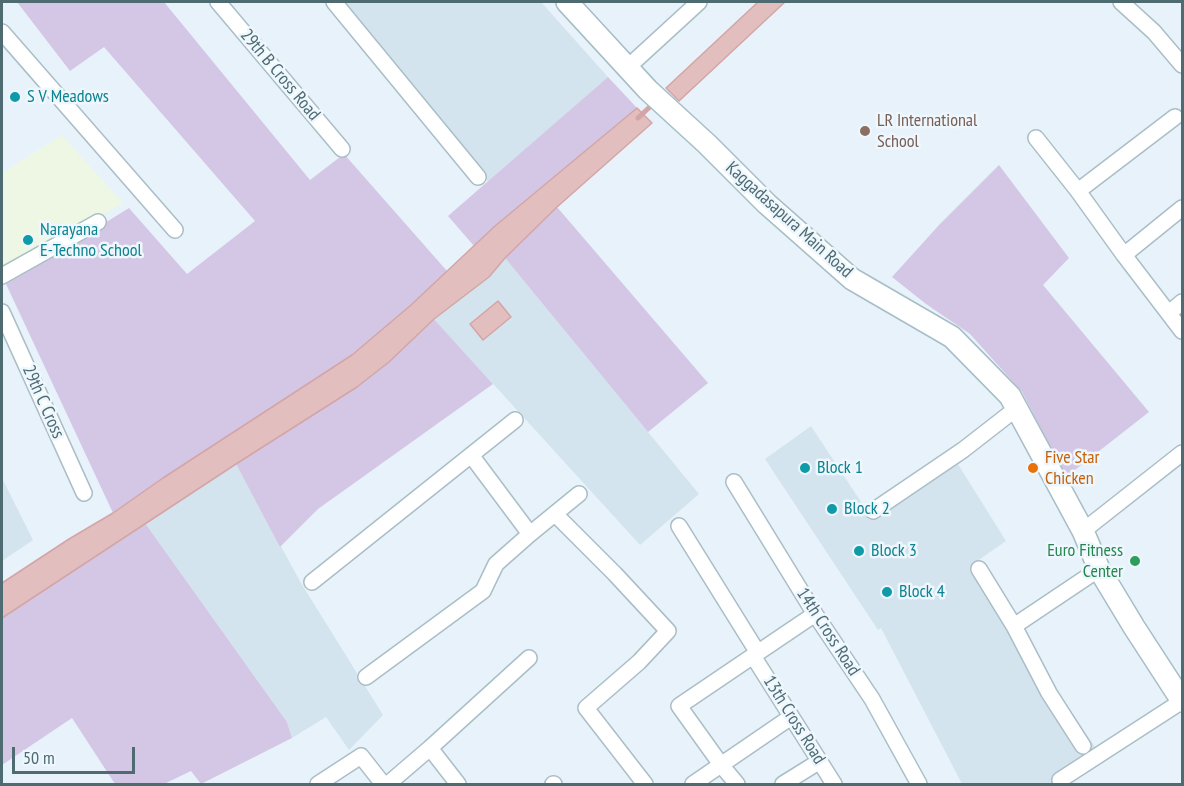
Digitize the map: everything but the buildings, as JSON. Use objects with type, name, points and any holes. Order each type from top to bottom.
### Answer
[{"type":"main road","name":"Kaggadasapura Main Road","points":[[569,2],[648,90],[707,144],[767,204],[852,279],[952,337],[1000,384],[1017,408],[1083,531],[1099,569],[1182,701]]},
{"type":"street","name":"29th B Cross Road","points":[[218,2],[342,149]]},
{"type":"street","points":[[334,2],[478,177]]},
{"type":"street","points":[[627,68],[699,2]]},
{"type":"street","points":[[1127,3],[1182,65]]},
{"type":"street","points":[[2,32],[175,230]]},
{"type":"street","points":[[1078,191],[1175,117]]},
{"type":"street","points":[[1036,138],[1182,330]]},
{"type":"street","points":[[1124,255],[1182,208]]},
{"type":"street","points":[[2,276],[98,222]]},
{"type":"street","points":[[1169,313],[1182,302]]},
{"type":"street","name":"29th C Cross","points":[[2,312],[84,493]]},
{"type":"street","points":[[873,511],[963,450],[1017,408]]},
{"type":"street","points":[[312,582],[515,420]]},
{"type":"street","points":[[1083,531],[1182,453]]},
{"type":"street","points":[[471,455],[530,534]]},
{"type":"street","name":"14th Cross Road","points":[[734,482],[815,614],[872,699],[919,784]]},
{"type":"street","points":[[366,677],[483,591],[496,564],[579,494]]},
{"type":"street","points":[[555,514],[668,631],[639,662],[586,708],[645,784]]},
{"type":"street","name":"13th Cross Road","points":[[679,526],[791,717],[834,784]]},
{"type":"street","points":[[979,569],[1014,626],[1049,693],[1083,746]]},
{"type":"street","points":[[1014,626],[1099,569]]},
{"type":"street","points":[[737,784],[679,706],[815,614]]},
{"type":"street","points":[[388,784],[529,658]]},
{"type":"street","points":[[1060,780],[1182,701]]},
{"type":"street","points":[[693,784],[791,717]]},
{"type":"street","points":[[430,748],[458,784]]},
{"type":"street","points":[[318,784],[361,756],[383,784]]},
{"type":"street","points":[[783,784],[820,761]]},
{"type":"shaded area","points":[[17,2],[164,2],[310,180],[344,154],[447,271],[352,355],[113,513],[6,284],[129,208],[187,274],[255,221],[104,47],[70,71]]},
{"type":"shaded area","points":[[346,2],[541,2],[608,77],[488,182],[341,5]]},
{"type":"shaded area","points":[[758,2],[785,2],[679,101],[666,88]]},
{"type":"shaded area","points":[[608,77],[637,108],[474,246],[448,216]]},
{"type":"shaded area","points":[[637,108],[652,123],[557,207],[489,277],[434,319],[389,362],[357,387],[2,618],[2,583],[113,513],[352,355],[411,305],[495,226]]},
{"type":"shaded area","points":[[62,135],[123,203],[6,271],[2,264],[2,173]]},
{"type":"shaded area","points":[[999,165],[1069,258],[1043,285],[1149,412],[1066,477],[1022,392],[970,334],[892,277],[939,225]]},
{"type":"shaded area","points":[[557,207],[708,383],[648,432],[505,258]]},
{"type":"shaded area","points":[[505,258],[699,494],[640,545],[434,319],[489,277]]},
{"type":"shaded area","points":[[498,301],[511,317],[483,340],[470,324]]},
{"type":"shaded area","points":[[434,319],[493,384],[318,509],[280,547],[236,464],[357,387],[389,362]]},
{"type":"shaded area","points":[[811,426],[873,520],[956,461],[1006,541],[973,564],[1101,756],[1054,784],[962,784],[881,628],[878,630],[765,459]]},
{"type":"shaded area","points":[[236,464],[301,583],[383,715],[349,750],[326,717],[292,738],[287,722],[145,523]]},
{"type":"shaded area","points":[[2,478],[33,540],[2,561]]},
{"type":"shaded area","points":[[145,523],[287,722],[292,738],[201,784],[191,771],[164,784],[115,784],[72,718],[2,765],[2,618]]},
{"type":"waterway","points":[[638,118],[655,102]]},
{"type":"place","name":"S V Meadows","points":[[15,97]]},
{"type":"place","name":"LR International School","points":[[865,131]]},
{"type":"place","name":"Narayana E-Techno School","points":[[28,240]]},
{"type":"place","name":"Block 1","points":[[805,468]]},
{"type":"place","name":"Five Star Chicken","points":[[1033,468]]},
{"type":"place","name":"Block 2","points":[[832,509]]},
{"type":"place","name":"Block 3","points":[[859,551]]},
{"type":"place","name":"Euro Fitness Center","points":[[1135,561]]},
{"type":"place","name":"Block 4","points":[[887,592]]}]
